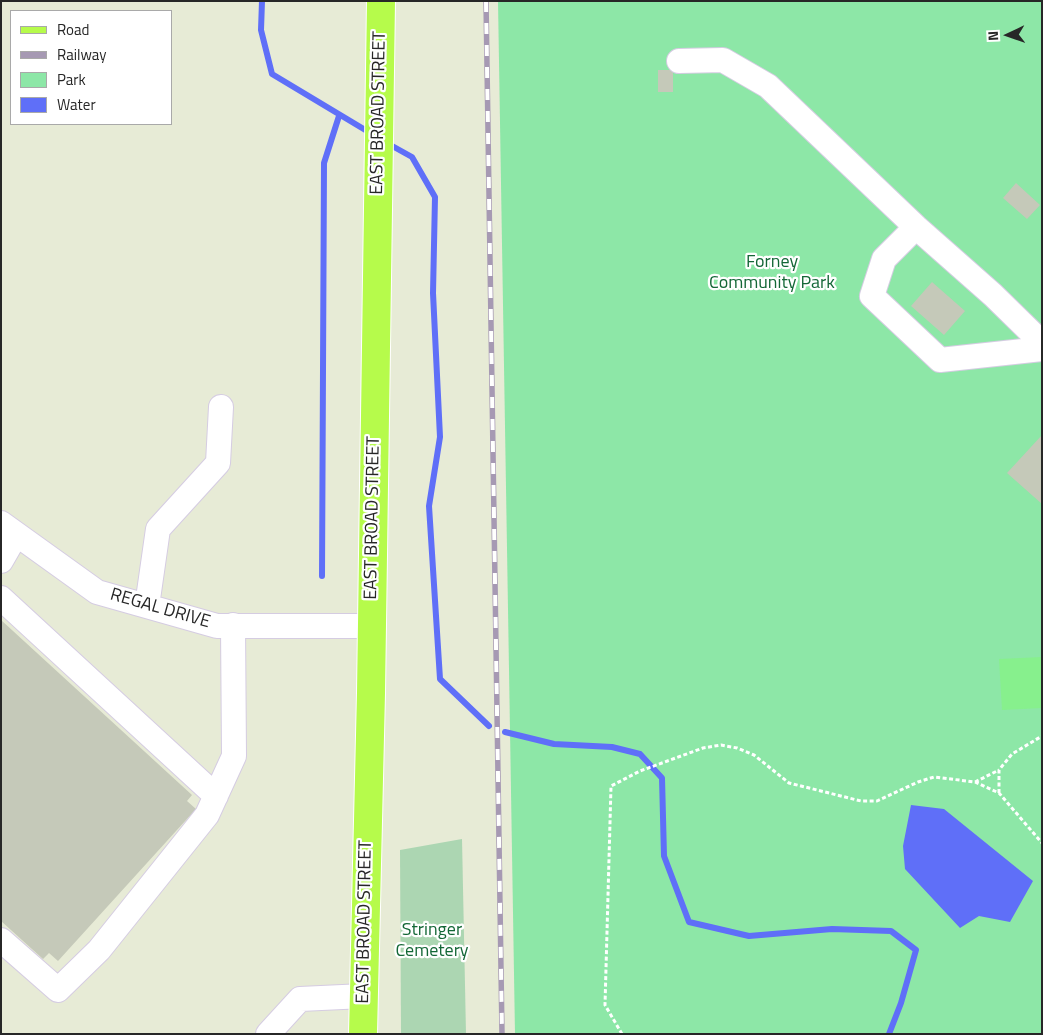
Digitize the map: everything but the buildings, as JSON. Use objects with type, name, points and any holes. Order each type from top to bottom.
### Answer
[{"type":"main road","name":"EAST BROAD STREET","points":[[363,1034],[381,1]]},
{"type":"street","points":[[679,61],[723,60],[768,86],[916,227],[993,295],[1042,343]]},
{"type":"street","points":[[916,227],[884,259],[872,296],[940,360],[1042,349]]},
{"type":"street","points":[[146,606],[158,529],[218,463],[221,407]]},
{"type":"street","points":[[1,561],[9,529]]},
{"type":"street","name":"REGAL DRIVE","points":[[9,529],[97,592],[217,626],[371,626]]},
{"type":"street","points":[[1,598],[216,796]]},
{"type":"street","points":[[1,940],[58,990],[105,942],[207,815],[234,756],[233,625]]},
{"type":"street","points":[[268,1034],[300,999],[364,996]]},
{"type":"path","points":[[976,782],[998,770],[1012,754],[1042,736]]},
{"type":"path","points":[[622,1034],[605,1005],[611,786],[640,771],[703,748],[721,745],[737,748],[754,755],[789,783],[861,801],[877,802],[918,782],[934,777],[976,782],[999,793],[1042,843]]},
{"type":"path","points":[[998,770],[999,793]]},
{"type":"green space","name":"Forney Community Park","points":[[498,1],[1042,1],[1042,1034],[515,1034]]},
{"type":"green space","points":[[1042,657],[1042,708],[1002,710],[999,659]]},
{"type":"green space","name":"Stringer Cemetery","points":[[462,839],[466,1034],[401,1034],[400,850]]},
{"type":"water","points":[[911,805],[944,809],[1033,881],[1010,922],[979,916],[960,928],[905,869],[903,846]]},
{"type":"waterway","points":[[262,1],[261,30],[272,74],[372,134]]},
{"type":"waterway","points":[[322,576],[324,163],[339,116]]},
{"type":"waterway","points":[[385,142],[412,157],[435,197],[433,293],[440,437],[429,506],[440,679],[489,726]]},
{"type":"waterway","points":[[505,732],[554,744],[612,747],[640,754],[662,778],[664,856],[689,922],[749,936],[832,929],[891,931],[916,950],[901,1003],[889,1034]]},
{"type":"railway","points":[[486,1],[502,1034]]}]
